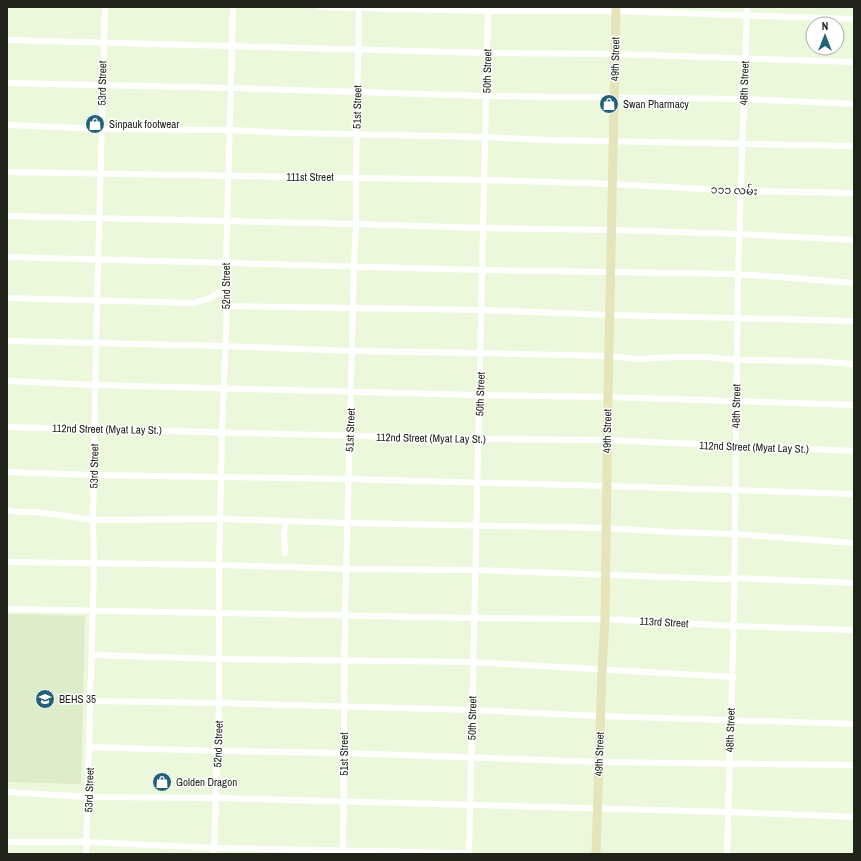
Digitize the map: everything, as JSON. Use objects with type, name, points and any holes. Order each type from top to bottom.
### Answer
[{"type":"main road","name":"49th Street","points":[[596,854],[598,762],[605,619],[606,486],[616,9]]},
{"type":"street","name":"53rd Street","points":[[86,854],[89,797],[94,564],[93,520],[95,385],[105,7]]},
{"type":"street","name":"52nd Street","points":[[214,851],[220,703],[219,565],[223,389],[227,306],[226,263],[233,7]]},
{"type":"street","points":[[318,7],[616,9],[746,16],[854,19]]},
{"type":"street","name":"48th Street","points":[[727,854],[734,626],[738,274],[747,7]]},
{"type":"street","name":"51st Street","points":[[343,852],[345,615],[349,523],[356,224],[359,8]]},
{"type":"street","name":"50th Street","points":[[470,854],[475,570],[481,352],[482,228],[488,9]]},
{"type":"street","points":[[7,40],[487,53],[616,54],[854,62]]},
{"type":"street","points":[[7,83],[486,96],[744,99],[854,104]]},
{"type":"street","points":[[7,124],[101,129],[229,130],[547,140],[854,146]]},
{"type":"street","name":"111st Street","points":[[7,172],[356,177],[613,184]]},
{"type":"street","name":"၁၁၁ လမ်း","points":[[613,184],[741,191],[854,193]]},
{"type":"street","points":[[7,216],[612,230],[740,234],[854,240]]},
{"type":"street","points":[[7,257],[482,270],[738,274],[854,283]]},
{"type":"street","points":[[7,298],[193,303],[210,298],[226,289]]},
{"type":"street","points":[[227,306],[481,310],[854,321]]},
{"type":"street","points":[[7,341],[96,342],[352,351],[481,352],[609,356],[638,359],[706,357],[737,360],[813,361],[854,364]]},
{"type":"street","points":[[7,381],[223,389],[480,396],[608,397],[854,405]]},
{"type":"street","name":"112nd Street (Myat Lay St.)","points":[[7,427],[478,439],[607,440],[854,451]]},
{"type":"street","points":[[7,472],[606,486],[854,494]]},
{"type":"street","points":[[7,510],[18,512],[38,512],[93,520],[220,519],[606,528],[735,534],[854,543]]},
{"type":"street","points":[[285,553],[284,535],[286,521]]},
{"type":"street","points":[[7,562],[475,570],[854,583]]},
{"type":"street","name":"113rd Street","points":[[7,609],[605,619],[734,626],[854,630]]},
{"type":"street","points":[[92,655],[220,659],[473,662],[733,677]]},
{"type":"street","points":[[91,701],[472,710],[730,721],[854,724]]},
{"type":"street","points":[[90,747],[344,753],[598,762],[854,765]]},
{"type":"street","points":[[7,792],[89,797],[344,801],[854,817]]},
{"type":"street","points":[[7,842],[87,842],[214,851],[470,854]]},
{"type":"shaded area","name":"BEHS 35","points":[[7,614],[85,616],[81,784],[7,782]]},
{"type":"place","name":"Swan Pharmacy","points":[[609,104]]},
{"type":"place","name":"Sinpauk footwear","points":[[95,124]]},
{"type":"place","name":"BEHS 35","points":[[45,699]]},
{"type":"place","name":"Golden Dragon","points":[[162,782]]}]
